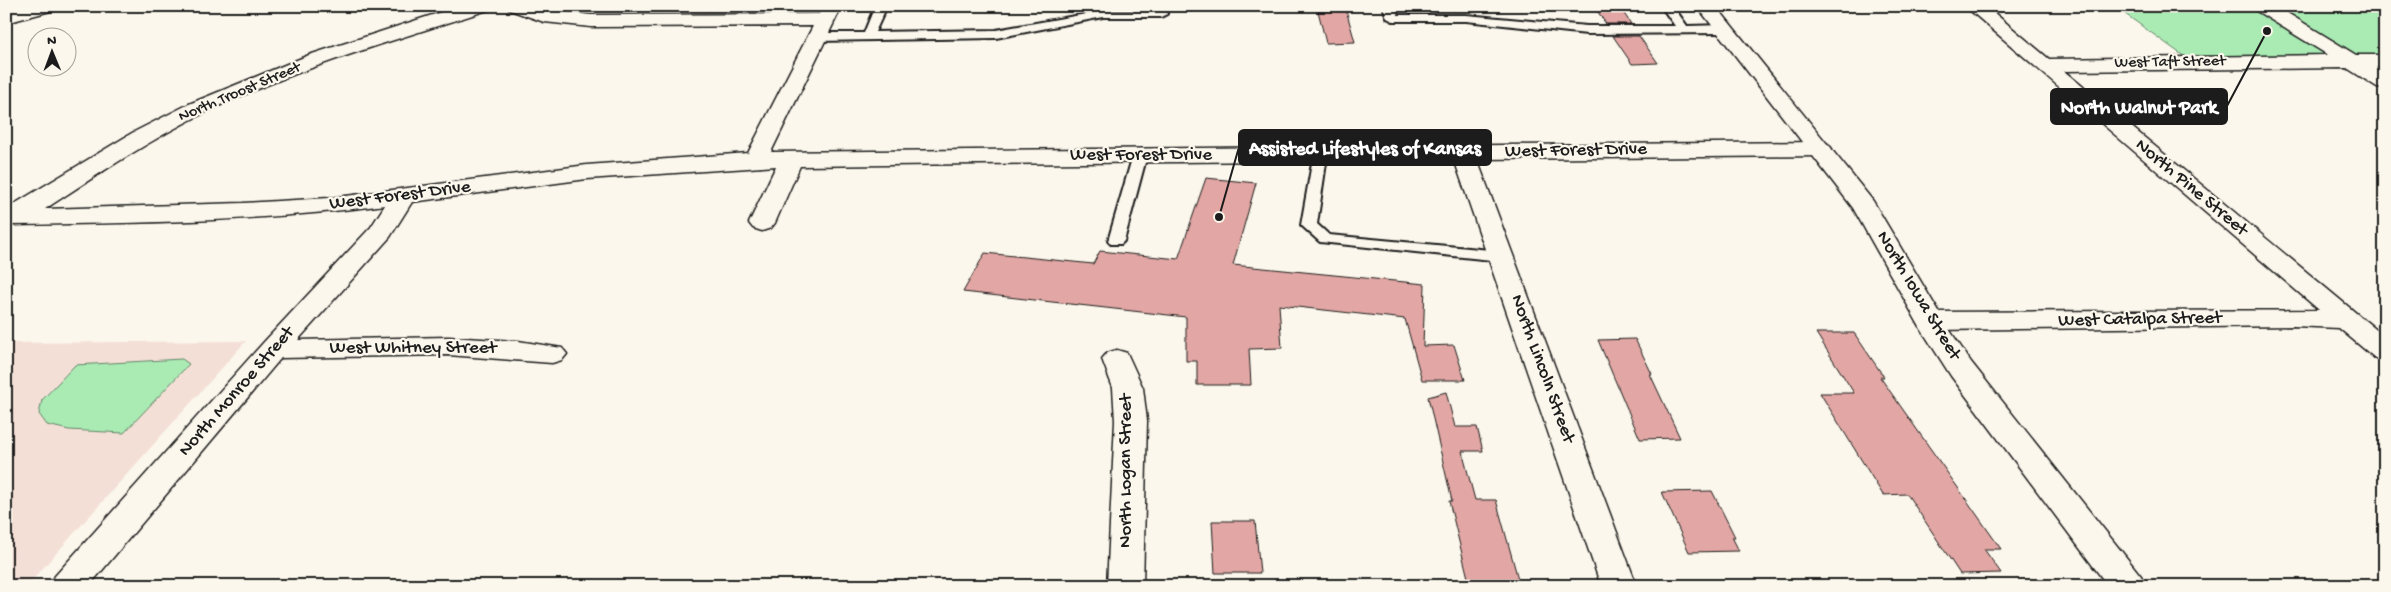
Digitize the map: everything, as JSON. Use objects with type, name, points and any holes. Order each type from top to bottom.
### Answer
[{"type":"street","points":[[6,17],[48,6]]},
{"type":"street","name":"North Troost Street","points":[[11,216],[159,128],[227,95],[293,68],[481,6]]},
{"type":"street","points":[[517,6],[544,16],[592,22],[825,21],[756,159]]},
{"type":"street","name":"North Iowa Street","points":[[1706,6],[1864,206],[1886,241],[1907,283],[1960,368],[2128,586]]},
{"type":"street","name":"North Pine Street","points":[[1974,6],[2385,352]]},
{"type":"street","points":[[2262,6],[2385,82]]},
{"type":"street","name":"West Taft Street","points":[[2044,64],[2385,61]]},
{"type":"street","name":"West Forest Drive","points":[[11,216],[243,211],[403,197],[587,172],[756,159],[1820,149]]},
{"type":"street","name":"North Lincoln Street","points":[[1463,152],[1619,586]]},
{"type":"street","points":[[762,223],[792,158]]},
{"type":"street","name":"North Monroe Street","points":[[68,586],[274,349],[381,232],[403,197]]},
{"type":"street","name":"West Catalpa Street","points":[[1932,322],[2293,318],[2347,320]]},
{"type":"street","name":"West Whitney Street","points":[[274,349],[453,347],[522,349],[552,354]]},
{"type":"street","name":"North Logan Street","points":[[1117,358],[1128,388],[1131,421],[1125,586]]},
{"type":"lane","points":[[868,36],[881,6]]},
{"type":"lane","points":[[825,21],[868,36],[996,34],[1103,10],[1161,14],[1160,6]]},
{"type":"lane","points":[[1389,6],[1393,18],[1451,18],[1587,30],[1725,29]]},
{"type":"lane","points":[[1446,6],[1451,18]]},
{"type":"lane","points":[[1667,6],[1684,30]]},
{"type":"lane","points":[[1317,154],[1319,163],[1309,225],[1325,239],[1501,256]]},
{"type":"lane","points":[[1116,241],[1140,155]]},
{"type":"shaded area","points":[[246,341],[27,586],[6,586],[6,343]]},
{"type":"green space","points":[[2114,6],[2385,6],[2385,55],[2185,57]]},
{"type":"green space","points":[[182,359],[189,364],[124,433],[69,430],[47,425],[39,414],[42,400],[75,365]]},
{"type":"building","points":[[1594,6],[1619,6],[1631,24],[1606,24]]},
{"type":"building","points":[[1346,10],[1355,42],[1326,43],[1318,11]]},
{"type":"building","points":[[1613,36],[1639,36],[1658,63],[1632,64]]},
{"type":"building","points":[[1206,178],[1256,183],[1233,265],[1425,284],[1423,346],[1454,345],[1465,380],[1422,380],[1405,319],[1279,305],[1282,348],[1249,349],[1251,385],[1197,385],[1197,361],[1186,361],[1186,317],[963,292],[985,253],[1093,264],[1100,251],[1178,259]]},
{"type":"building","points":[[1816,333],[1854,333],[1884,377],[1880,377],[2001,549],[1984,549],[2001,573],[1960,574],[1907,494],[1883,495],[1820,393],[1854,393]]},
{"type":"building","points":[[1635,339],[1680,438],[1640,439],[1598,340]]},
{"type":"building","points":[[1446,392],[1455,427],[1477,427],[1483,451],[1462,451],[1475,500],[1496,500],[1520,586],[1470,586],[1449,501],[1452,501],[1428,397]]},
{"type":"building","points":[[1712,491],[1735,537],[1732,537],[1739,551],[1689,552],[1662,492]]},
{"type":"building","points":[[1212,521],[1255,521],[1260,573],[1215,573]]},
{"type":"place","name":"North Walnut Park","points":[[2267,31]]},
{"type":"place","name":"Assisted Lifestyles of Kansas","points":[[1219,217]]}]
